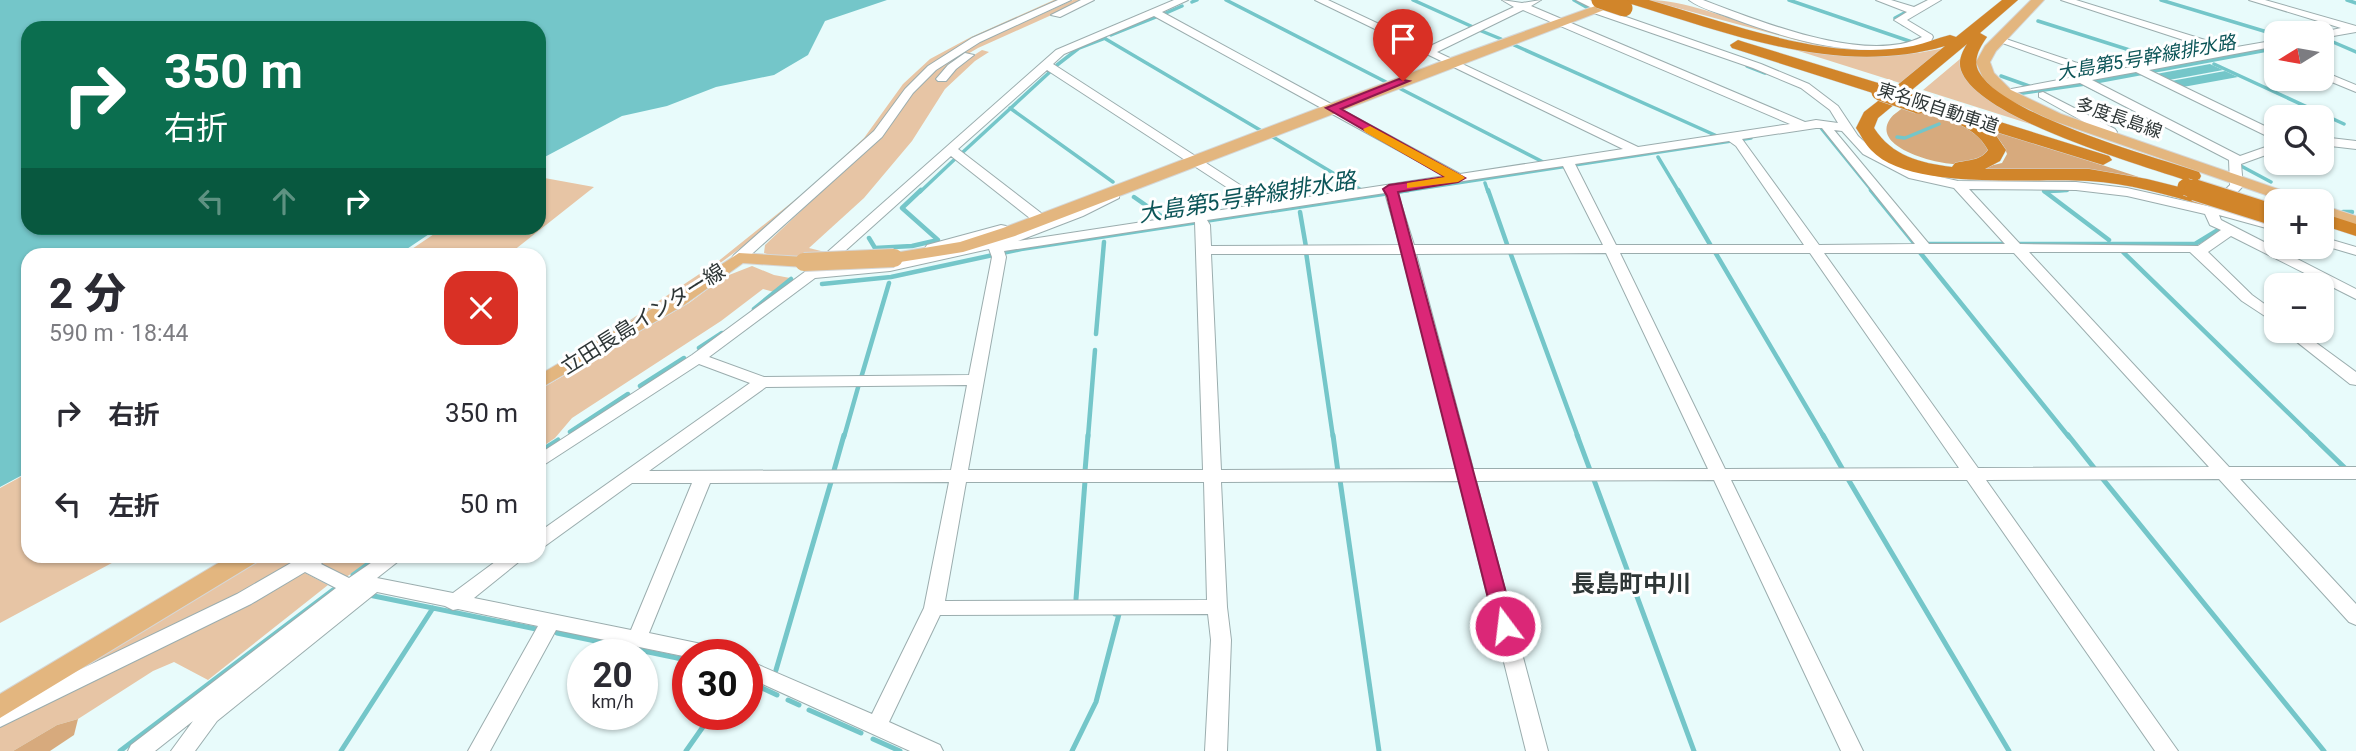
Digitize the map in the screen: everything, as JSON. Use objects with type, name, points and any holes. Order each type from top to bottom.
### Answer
[{"type":"highway","points":[[1629,2],[1704,34],[1884,89],[1920,101],[1980,130],[1995,145],[1997,154],[1994,157],[1986,163],[1971,166],[1936,164],[1891,147],[1879,131],[1881,122],[1891,110],[1973,35],[2011,0]]},
{"type":"highway","points":[[2021,0],[1870,116],[1865,128],[1867,135],[1878,148],[1905,162],[1940,172],[1982,176],[2092,176],[2143,184],[2208,205],[2264,216]]},
{"type":"highway","points":[[1629,2],[1753,34],[1840,51],[1905,53],[1973,35]]},
{"type":"highway","name":"東名阪自動車道","points":[[1629,2],[1884,89]]},
{"type":"highway","points":[[1973,35],[1969,69],[1980,85],[2001,102],[2054,127],[2190,181]]},
{"type":"highway","name":"東名阪自動車道","points":[[1920,101],[2264,202]]},
{"type":"highway","name":"東名阪自動車道","points":[[2190,181],[2264,212]]},
{"type":"highway","points":[[2339,219],[2356,231]]},
{"type":"highway","points":[[2334,237],[2356,243]]},
{"type":"main road","name":"多度長島線","points":[[2038,0],[1999,40],[1983,62],[1987,75],[2007,93],[2056,117],[2266,189]]},
{"type":"main road","name":"立田長島インター線","points":[[546,379],[678,301],[739,258],[807,268],[933,253],[974,243],[1197,161],[1599,6],[1629,2]]},
{"type":"main road","points":[[0,708],[237,563]]},
{"type":"street","points":[[739,258],[878,134],[909,91],[932,68],[976,40],[1066,0]]},
{"type":"street","points":[[942,79],[952,67],[982,48],[1089,0]]},
{"type":"street","points":[[546,457],[697,358],[807,268],[832,255],[1075,43],[1183,0]]},
{"type":"street","points":[[1320,0],[1636,151]]},
{"type":"street","points":[[1507,0],[1805,125]]},
{"type":"street","points":[[1427,52],[1536,0]]},
{"type":"street","points":[[1581,0],[1795,81],[1829,102],[1859,145],[1879,159],[1914,175],[1958,185],[2101,188],[2208,205],[2264,223]]},
{"type":"street","points":[[1694,0],[1789,34],[1824,42],[1867,47],[1899,47],[1926,41],[1928,37],[1925,34],[1899,20],[1936,0]]},
{"type":"street","points":[[1881,0],[1914,11]]},
{"type":"street","points":[[2066,0],[2231,52]]},
{"type":"street","points":[[2253,0],[2355,29]]},
{"type":"street","points":[[1154,12],[1458,178]]},
{"type":"street","points":[[2334,33],[2355,29]]},
{"type":"street","points":[[1999,40],[2102,75]]},
{"type":"street","points":[[2007,93],[2085,81],[2102,75],[2143,71],[2231,52],[2264,49]]},
{"type":"street","points":[[1047,65],[1268,208]]},
{"type":"street","points":[[2143,71],[2264,131]]},
{"type":"street","points":[[2334,79],[2356,89]]},
{"type":"street","points":[[2085,81],[2238,160]]},
{"type":"street","points":[[2043,95],[2111,132],[2109,135]]},
{"type":"street","points":[[807,268],[914,265],[997,250],[1201,221],[1268,208],[1391,192],[1458,178],[1569,165],[1636,151],[1735,139],[1805,125],[1848,128]]},
{"type":"street","points":[[1828,127],[1923,245]]},
{"type":"street","points":[[1735,139],[2167,751]]},
{"type":"street","points":[[2334,142],[2356,145]]},
{"type":"street","points":[[951,151],[1036,216]]},
{"type":"street","points":[[2208,205],[2237,186],[2234,162],[2264,151]]},
{"type":"street","points":[[1569,165],[1852,751]]},
{"type":"street","points":[[832,255],[912,251],[946,245],[1134,184]]},
{"type":"street","points":[[997,250],[1134,184]]},
{"type":"street","points":[[1958,185],[2356,617]]},
{"type":"street","points":[[1391,192],[1537,751]]},
{"type":"street","points":[[2208,205],[2215,222],[2353,291]]},
{"type":"street","points":[[1201,221],[1217,607],[1221,640],[1216,751]]},
{"type":"street","points":[[2199,251],[2231,230]]},
{"type":"street","points":[[1204,250],[1815,249],[1923,245],[2192,248],[2199,251],[2246,298],[2264,311]]},
{"type":"street","points":[[2334,245],[2356,251]]},
{"type":"street","points":[[877,725],[934,608],[997,250]]},
{"type":"street","points":[[2307,343],[2356,380]]},
{"type":"street","points":[[697,358],[762,382],[975,380]]},
{"type":"street","points":[[546,536],[762,382]]},
{"type":"street","points":[[627,477],[2356,473]]},
{"type":"street","points":[[638,637],[703,478]]},
{"type":"street","points":[[0,718],[244,599],[309,563]]},
{"type":"street","points":[[317,563],[360,585],[672,645]]},
{"type":"street","points":[[139,751],[387,563]]},
{"type":"street","points":[[453,603],[507,563]]},
{"type":"street","points":[[182,751],[210,715],[360,585]]},
{"type":"street","points":[[934,608],[1217,607]]},
{"type":"street","points":[[479,751],[551,621]]},
{"type":"street","points":[[763,675],[932,751]]},
{"type":"shaded area","points":[[1054,0],[1061,0],[971,40],[929,66],[906,89],[874,133],[753,239],[667,302],[582,352],[716,263],[816,183],[864,138],[903,84],[930,59],[971,37]]},
{"type":"shaded area","points":[[1073,0],[1085,0],[978,48],[961,58],[938,80],[942,81],[954,68],[982,50],[989,52],[975,61],[945,89],[912,141],[864,198],[809,248],[825,252],[812,257],[795,258],[764,253],[765,245],[882,134],[912,93],[935,69],[969,47]]},
{"type":"shaded area","points":[[1648,0],[1691,6],[1819,42],[1856,47],[1915,49],[1860,51],[1818,46]]},
{"type":"shaded area","points":[[1719,26],[1776,41],[1866,56],[1918,53],[1945,48],[1900,83]]},
{"type":"shaded area","points":[[1963,59],[1965,72],[2055,132],[1923,90]]},
{"type":"shaded area","points":[[1907,105],[1964,125],[1987,141],[1990,155],[1949,164],[1923,158],[1898,146],[1886,129],[1891,117]]},
{"type":"shaded area","points":[[1977,124],[2151,181],[1977,169],[2002,163],[2007,154],[1999,140]]},
{"type":"shaded area","points":[[546,178],[594,187],[546,225]]},
{"type":"shaded area","points":[[433,235],[533,235],[517,248],[413,248]]},
{"type":"shaded area","points":[[752,266],[790,278],[774,292],[763,289],[721,321],[572,418],[546,444],[546,386],[689,303],[724,277]]},
{"type":"shaded area","points":[[21,477],[21,563],[112,563],[0,623],[0,488]]},
{"type":"shaded area","points":[[252,563],[301,563],[0,714]]},
{"type":"shaded area","points":[[320,563],[368,563],[343,579],[319,565]]},
{"type":"shaded area","points":[[303,572],[328,585],[208,680],[174,662],[153,671],[78,719],[57,725],[13,751],[0,751],[0,722]]},
{"type":"shaded area","points":[[78,719],[74,735],[50,751],[13,751],[57,725]]},
{"type":"water","points":[[0,0],[887,0],[825,21],[808,55],[774,75],[716,87],[667,106],[622,116],[546,156],[546,21],[21,21],[21,235],[428,235],[408,248],[21,248],[21,476],[0,487]]},
{"type":"water","points":[[2264,48],[2264,52],[2089,85],[2230,158],[2084,86],[2022,95],[2018,93]]},
{"type":"water","points":[[2210,64],[2223,70],[2169,80],[2156,74]]},
{"type":"water","points":[[2225,71],[2238,77],[2183,87],[2171,81]]},
{"type":"waterway","points":[[1192,2],[1197,0]]},
{"type":"waterway","points":[[1226,0],[1386,82]]},
{"type":"waterway","points":[[1413,0],[1473,27]]},
{"type":"waterway","points":[[1574,0],[1588,8]]},
{"type":"waterway","points":[[1789,0],[1912,42]]},
{"type":"waterway","points":[[2161,0],[2264,31]]},
{"type":"waterway","points":[[2347,0],[2356,3]]},
{"type":"waterway","points":[[1166,13],[1182,6]]},
{"type":"waterway","points":[[1904,25],[1895,18],[1908,11]]},
{"type":"waterway","points":[[1111,35],[1156,17]]},
{"type":"waterway","points":[[2038,21],[2161,60]]},
{"type":"waterway","points":[[1479,30],[1501,39]]},
{"type":"waterway","points":[[1057,65],[1079,48],[1104,38]]},
{"type":"waterway","points":[[1104,38],[1260,130]]},
{"type":"waterway","points":[[2334,42],[2356,52]]},
{"type":"waterway","points":[[1514,45],[1717,136]]},
{"type":"waterway","points":[[2214,64],[2344,124]]},
{"type":"waterway","points":[[1747,66],[1765,73]]},
{"type":"waterway","points":[[1010,108],[1052,70]]},
{"type":"waterway","points":[[2001,76],[2029,86]]},
{"type":"waterway","points":[[1399,88],[1545,163]]},
{"type":"waterway","points":[[963,152],[1010,108]]},
{"type":"waterway","points":[[1010,108],[1113,182]]},
{"type":"waterway","name":"大島第5号幹線排水路","points":[[1897,137],[1905,138],[1939,124]]},
{"type":"waterway","points":[[1821,128],[1873,192]]},
{"type":"waterway","points":[[1273,137],[1363,191]]},
{"type":"waterway","name":"大島第5号幹線排水路","points":[[1398,192],[1751,138]]},
{"type":"waterway","points":[[1658,157],[1679,192]]},
{"type":"waterway","points":[[920,192],[956,158]]},
{"type":"waterway","points":[[2241,166],[2271,182]]},
{"type":"waterway","points":[[1485,183],[1488,192]]},
{"type":"waterway","points":[[869,238],[875,248],[912,246],[938,240],[902,208],[921,190]]},
{"type":"waterway","name":"大島第5号幹線排水路","points":[[822,284],[891,277],[1021,249],[1409,190]]},
{"type":"waterway","points":[[1488,190],[1508,247]]},
{"type":"waterway","points":[[1678,190],[1711,246]]},
{"type":"waterway","points":[[1871,190],[1915,244],[2008,244]]},
{"type":"waterway","points":[[2067,190],[2045,192],[2044,191],[2067,190]]},
{"type":"waterway","points":[[2045,192],[2109,240]]},
{"type":"waterway","points":[[1134,197],[1167,220]]},
{"type":"waterway","points":[[1300,212],[1306,247]]},
{"type":"waterway","points":[[2343,212],[2352,212]]},
{"type":"waterway","points":[[2017,244],[2195,244],[2218,230]]},
{"type":"waterway","points":[[1096,334],[1104,242]]},
{"type":"waterway","points":[[1918,250],[2069,437]]},
{"type":"waterway","points":[[1306,252],[1333,437]]},
{"type":"waterway","points":[[1510,252],[1578,437]]},
{"type":"waterway","points":[[1715,252],[1824,437]]},
{"type":"waterway","points":[[2123,252],[2313,437]]},
{"type":"waterway","points":[[754,309],[791,279]]},
{"type":"waterway","points":[[861,378],[889,283]]},
{"type":"waterway","points":[[699,348],[722,333]]},
{"type":"waterway","points":[[1088,437],[1095,350]]},
{"type":"waterway","points":[[640,386],[684,358]]},
{"type":"waterway","points":[[844,437],[859,384]]},
{"type":"waterway","points":[[570,432],[628,394]]},
{"type":"waterway","points":[[833,474],[844,435]]},
{"type":"waterway","points":[[1085,471],[1088,435]]},
{"type":"waterway","points":[[1333,435],[1338,472]]},
{"type":"waterway","points":[[1577,435],[1590,470]]},
{"type":"waterway","points":[[1823,435],[1843,470]]},
{"type":"waterway","points":[[2068,435],[2095,469]]},
{"type":"waterway","points":[[2311,435],[2346,469]]},
{"type":"waterway","points":[[546,448],[558,440]]},
{"type":"waterway","points":[[2102,478],[2324,751]]},
{"type":"waterway","points":[[1848,479],[2009,751]]},
{"type":"waterway","points":[[1340,480],[1379,751]]},
{"type":"waterway","points":[[1594,480],[1694,751]]},
{"type":"waterway","points":[[1076,599],[1085,481]]},
{"type":"waterway","points":[[776,670],[831,482]]},
{"type":"waterway","points":[[353,575],[369,563]]},
{"type":"waterway","points":[[120,751],[333,590]]},
{"type":"waterway","points":[[369,595],[433,608]]},
{"type":"waterway","points":[[341,751],[433,608]]},
{"type":"waterway","points":[[433,608],[536,629]]},
{"type":"waterway","points":[[1072,751],[1096,702],[1119,614],[1115,614]]},
{"type":"waterway","points":[[557,633],[672,657]]},
{"type":"waterway","points":[[763,688],[777,695]]},
{"type":"waterway","points":[[788,700],[799,705]]},
{"type":"waterway","points":[[809,710],[861,733]]},
{"type":"waterway","points":[[686,751],[701,730]]},
{"type":"waterway","points":[[873,739],[900,751]]},
{"type":"slow traffic","points":[[1370,129],[1458,178],[1412,186]]},
{"type":"district","name":"長島町中川","points":[[1631,584]]},
{"type":"route","points":[[1403,81],[1332,108],[1458,178],[1389,189],[1394,196],[1505,626]]}]
